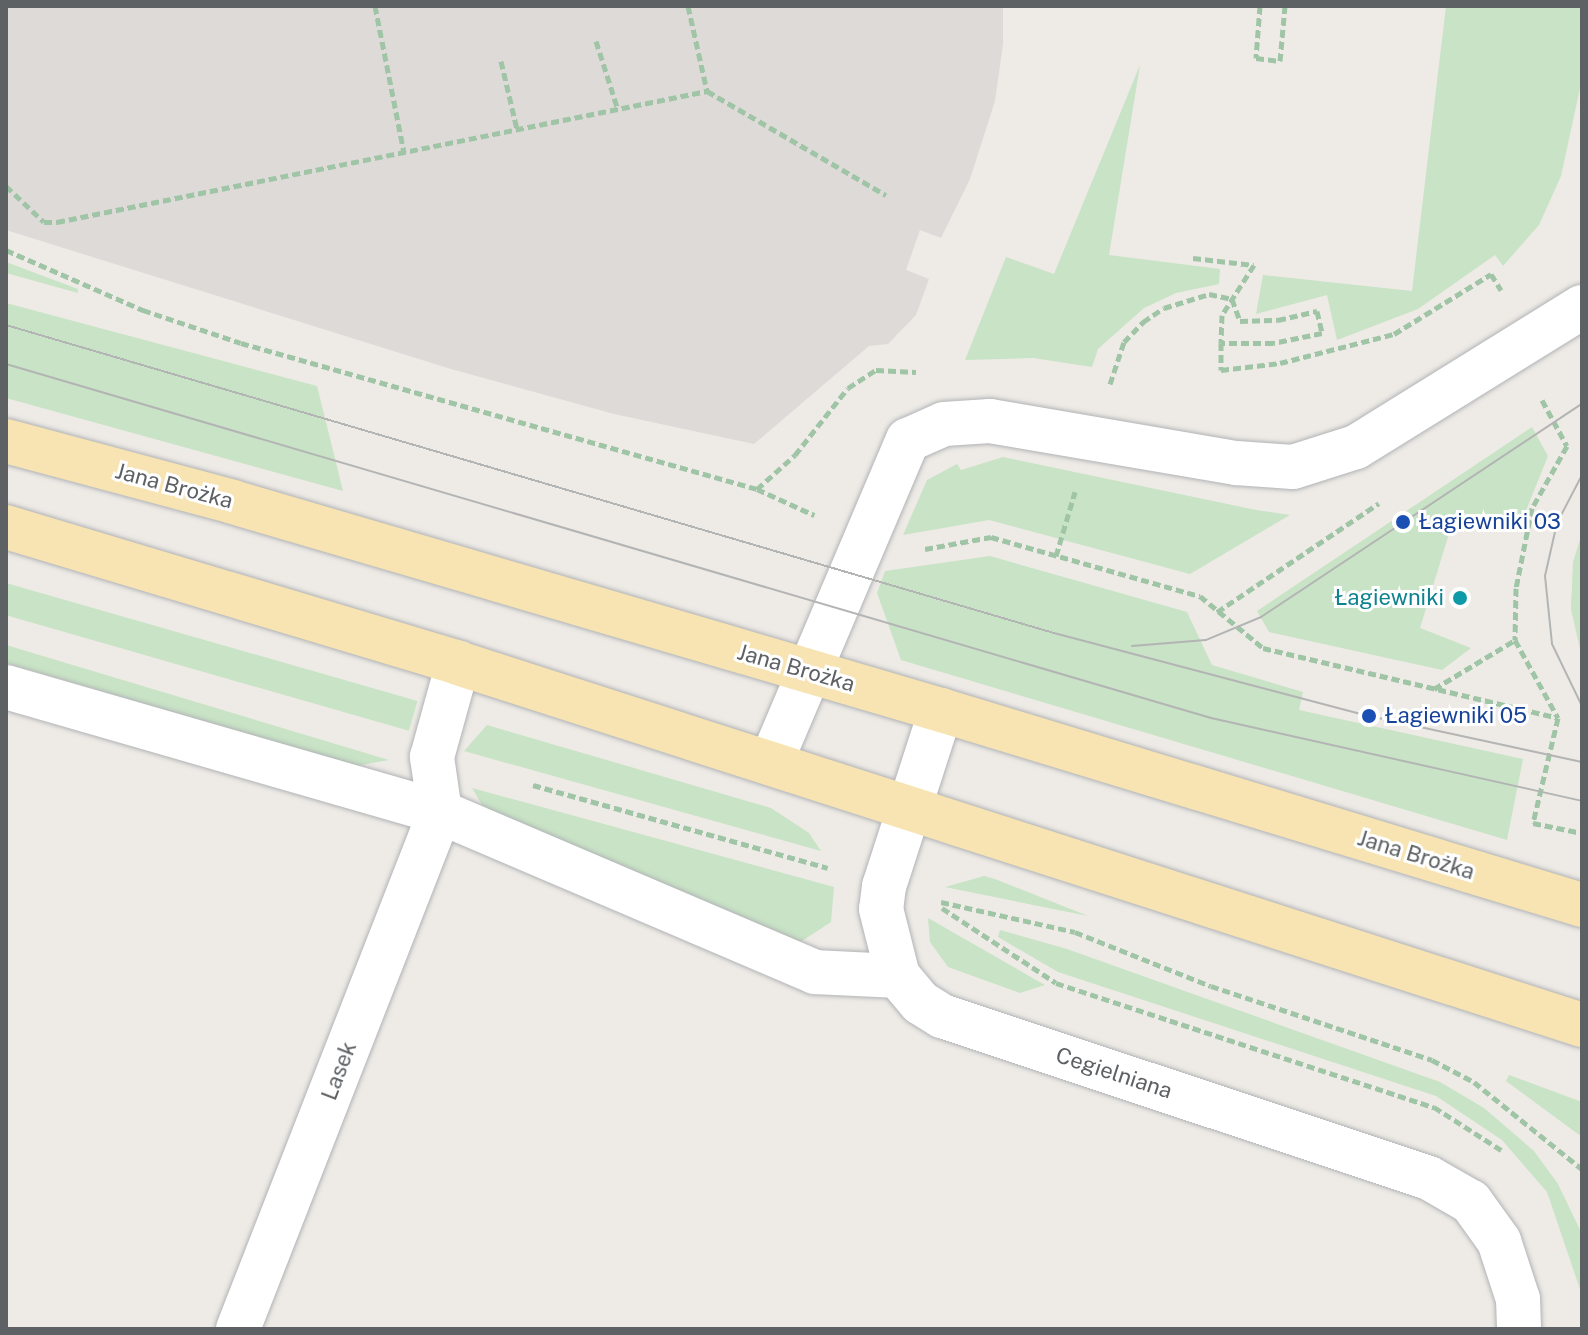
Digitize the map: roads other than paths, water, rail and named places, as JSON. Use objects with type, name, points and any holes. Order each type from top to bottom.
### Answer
[{"type":"main road","name":"Jana Brożka","points":[[6,441],[233,502],[941,710],[1582,905]]},
{"type":"main road","points":[[6,527],[458,663],[909,805],[1582,1025]]},
{"type":"street","points":[[771,762],[863,537],[908,440],[944,424],[990,421],[1236,463],[1302,465],[1356,447],[1582,307]]},
{"type":"street","points":[[440,812],[432,757],[458,663]]},
{"type":"street","points":[[6,687],[440,812],[815,972],[898,976]]},
{"type":"street","name":"Cegielniana","points":[[941,710],[909,805],[881,909],[898,976],[921,1003],[942,1016],[1429,1178],[1471,1202],[1499,1241],[1518,1299],[1519,1329]]},
{"type":"street","name":"Lasek","points":[[238,1329],[440,812]]},
{"type":"tram line","points":[[6,325],[1054,633],[1369,716],[1582,762]]},
{"type":"tram line","points":[[6,364],[1211,718],[1582,801]]},
{"type":"tram line","points":[[1132,646],[1206,640],[1261,617],[1582,404]]},
{"type":"tram line","points":[[1582,475],[1557,523],[1545,576],[1552,644],[1582,706]]},
{"type":"place","name":"Łagiewniki 03","points":[[1403,522]]},
{"type":"place","name":"Łagiewniki","points":[[1460,598]]},
{"type":"place","name":"Łagiewniki 05","points":[[1369,716]]}]
